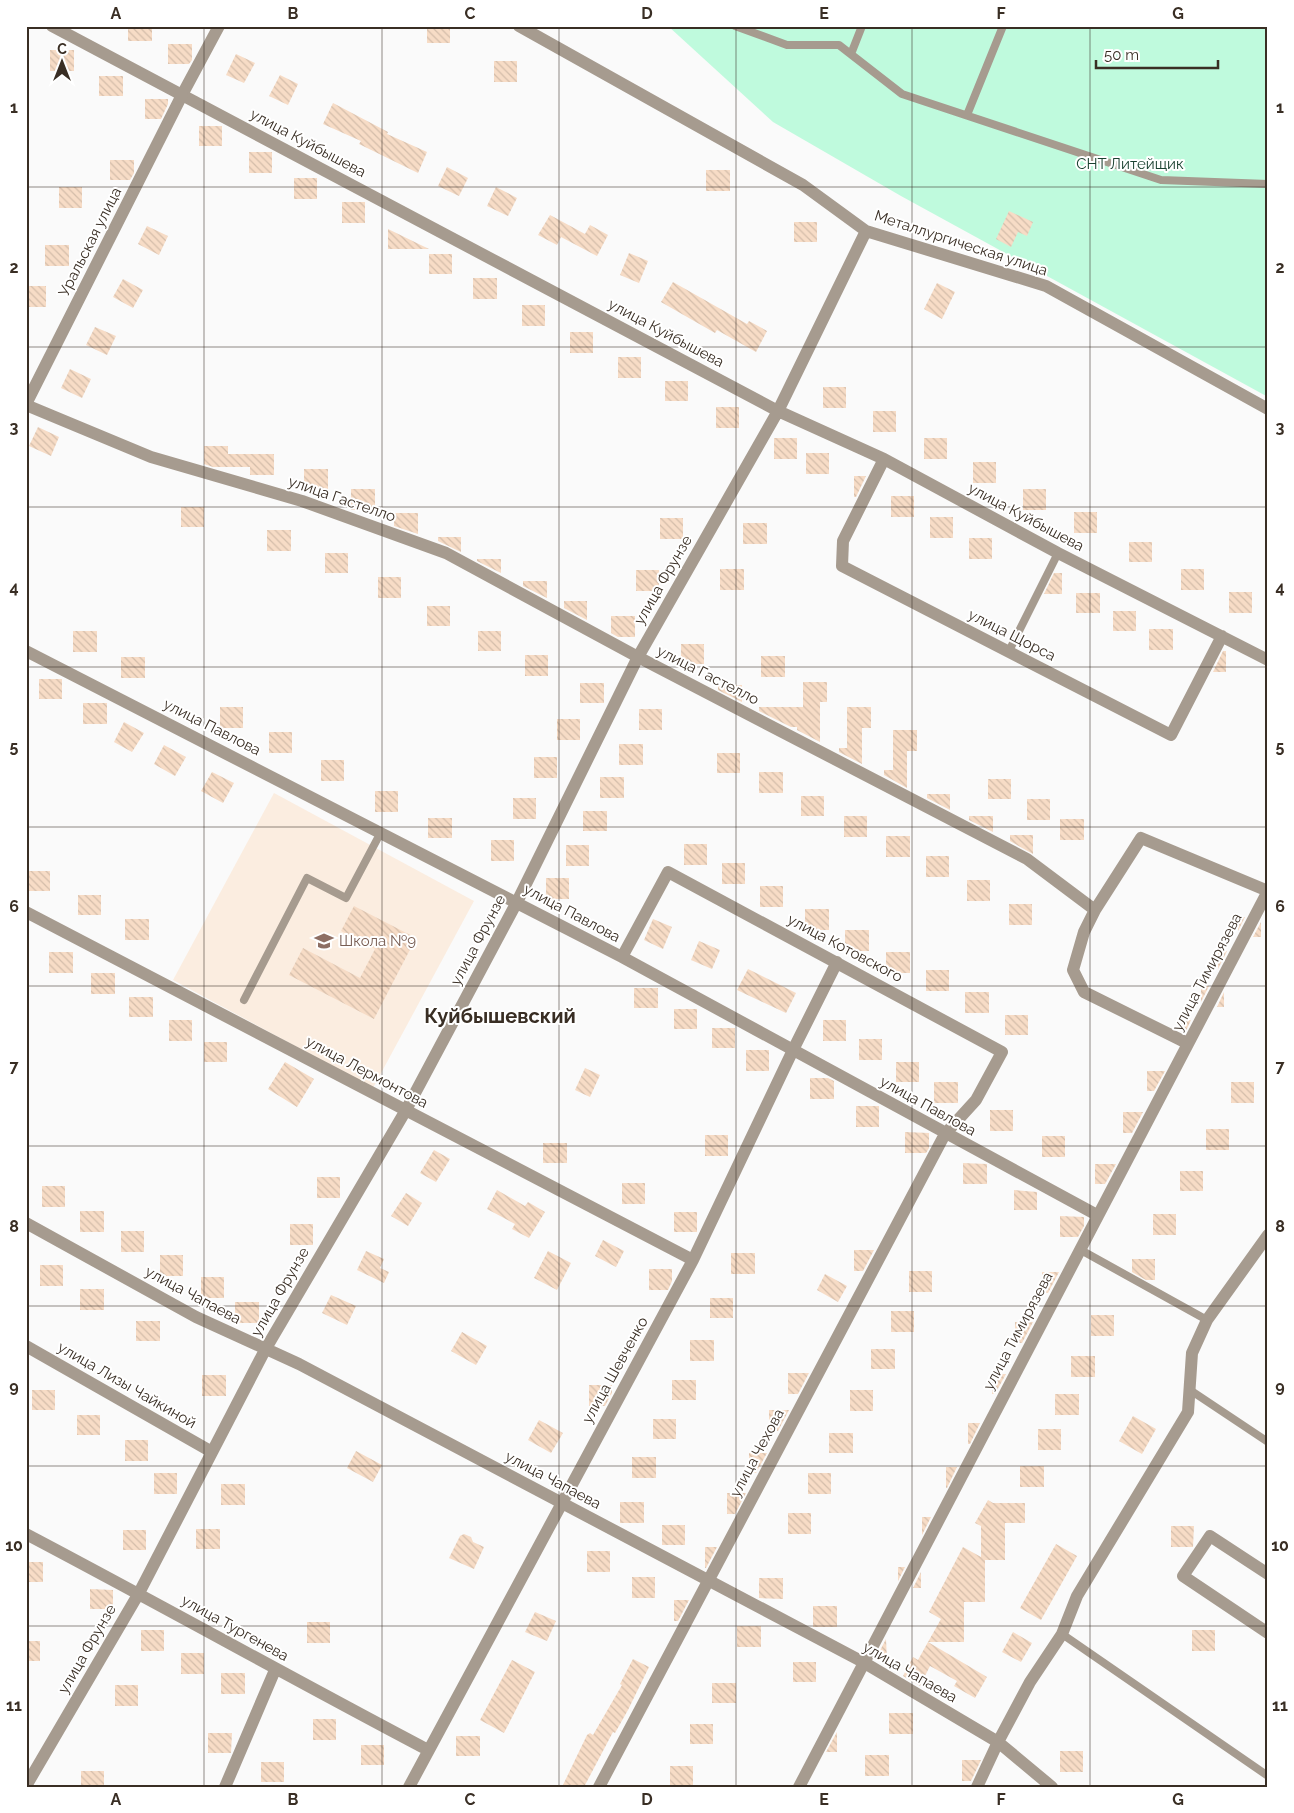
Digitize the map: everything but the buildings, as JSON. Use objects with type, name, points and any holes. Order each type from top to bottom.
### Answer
[{"type":"street","name":"улица Куйбышева","points":[[52,26],[778,411],[884,459],[1058,552],[1268,660]]},
{"type":"street","name":"Уральская улица","points":[[26,404],[182,95],[219,26]]},
{"type":"street","name":"Металлургическая улица","points":[[519,26],[803,185],[866,230],[1046,286],[1268,409]]},
{"type":"street","name":"улица Фрунзе","points":[[26,1786],[139,1593],[265,1350],[406,1110],[518,902],[638,657],[778,411],[866,230]]},
{"type":"street","name":"улица Гастелло","points":[[26,404],[151,457],[302,501],[446,553],[638,657],[1027,858],[1095,910]]},
{"type":"street","name":"улица Щорса","points":[[884,459],[843,541],[842,566],[1171,735],[1222,636]]},
{"type":"street","name":"улица Павлова","points":[[26,651],[518,902],[1096,1215]]},
{"type":"street","points":[[1187,1043],[1084,992],[1073,970],[1084,932],[1095,910],[1141,838],[1268,891]]},
{"type":"street","name":"улица Котовского","points":[[622,957],[668,872],[1002,1052],[976,1100],[945,1134]]},
{"type":"street","name":"улица Тимирязева","points":[[799,1787],[1096,1215],[1187,1043],[1231,965],[1268,891]]},
{"type":"street","name":"улица Лермонтова","points":[[26,912],[693,1260]]},
{"type":"street","name":"улица Шевченко","points":[[409,1787],[693,1260],[837,962]]},
{"type":"street","name":"улица Чехова","points":[[598,1787],[945,1134]]},
{"type":"street","name":"улица Чапаева","points":[[26,1223],[196,1317],[299,1364],[561,1502],[707,1582],[863,1662],[998,1742],[1052,1787]]},
{"type":"street","points":[[978,1787],[998,1742],[1030,1682],[1062,1634],[1077,1596],[1188,1412],[1192,1353],[1207,1320],[1268,1235]]},
{"type":"street","name":"улица Лизы Чайкиной","points":[[26,1346],[212,1452]]},
{"type":"street","name":"улица Тургенева","points":[[26,1534],[139,1593],[275,1670],[428,1750]]},
{"type":"street","points":[[1268,1574],[1210,1536],[1183,1576],[1268,1633]]},
{"type":"street","points":[[225,1787],[275,1670]]},
{"type":"lane","points":[[735,26],[787,45],[839,45],[902,94],[1161,180],[1268,184]]},
{"type":"lane","points":[[851,54],[862,26]]},
{"type":"lane","points":[[967,115],[1003,26]]},
{"type":"lane","points":[[1009,651],[1058,552]]},
{"type":"lane","points":[[244,1000],[307,878],[346,898],[380,832]]},
{"type":"lane","points":[[1079,1249],[1207,1320]]},
{"type":"lane","points":[[1190,1390],[1268,1442]]},
{"type":"lane","points":[[1062,1634],[1268,1776]]},
{"type":"shaded area","name":"Школа №9","points":[[274,793],[474,901],[373,1088],[173,980]]},
{"type":"green space","name":"СНТ Литейщик","points":[[668,26],[1268,26],[1268,397],[901,196],[773,122]]},
{"type":"place","name":"Школа №9","points":[[324,941]]},
{"type":"district","name":"Куйбышевский","points":[[500,1016]]}]
